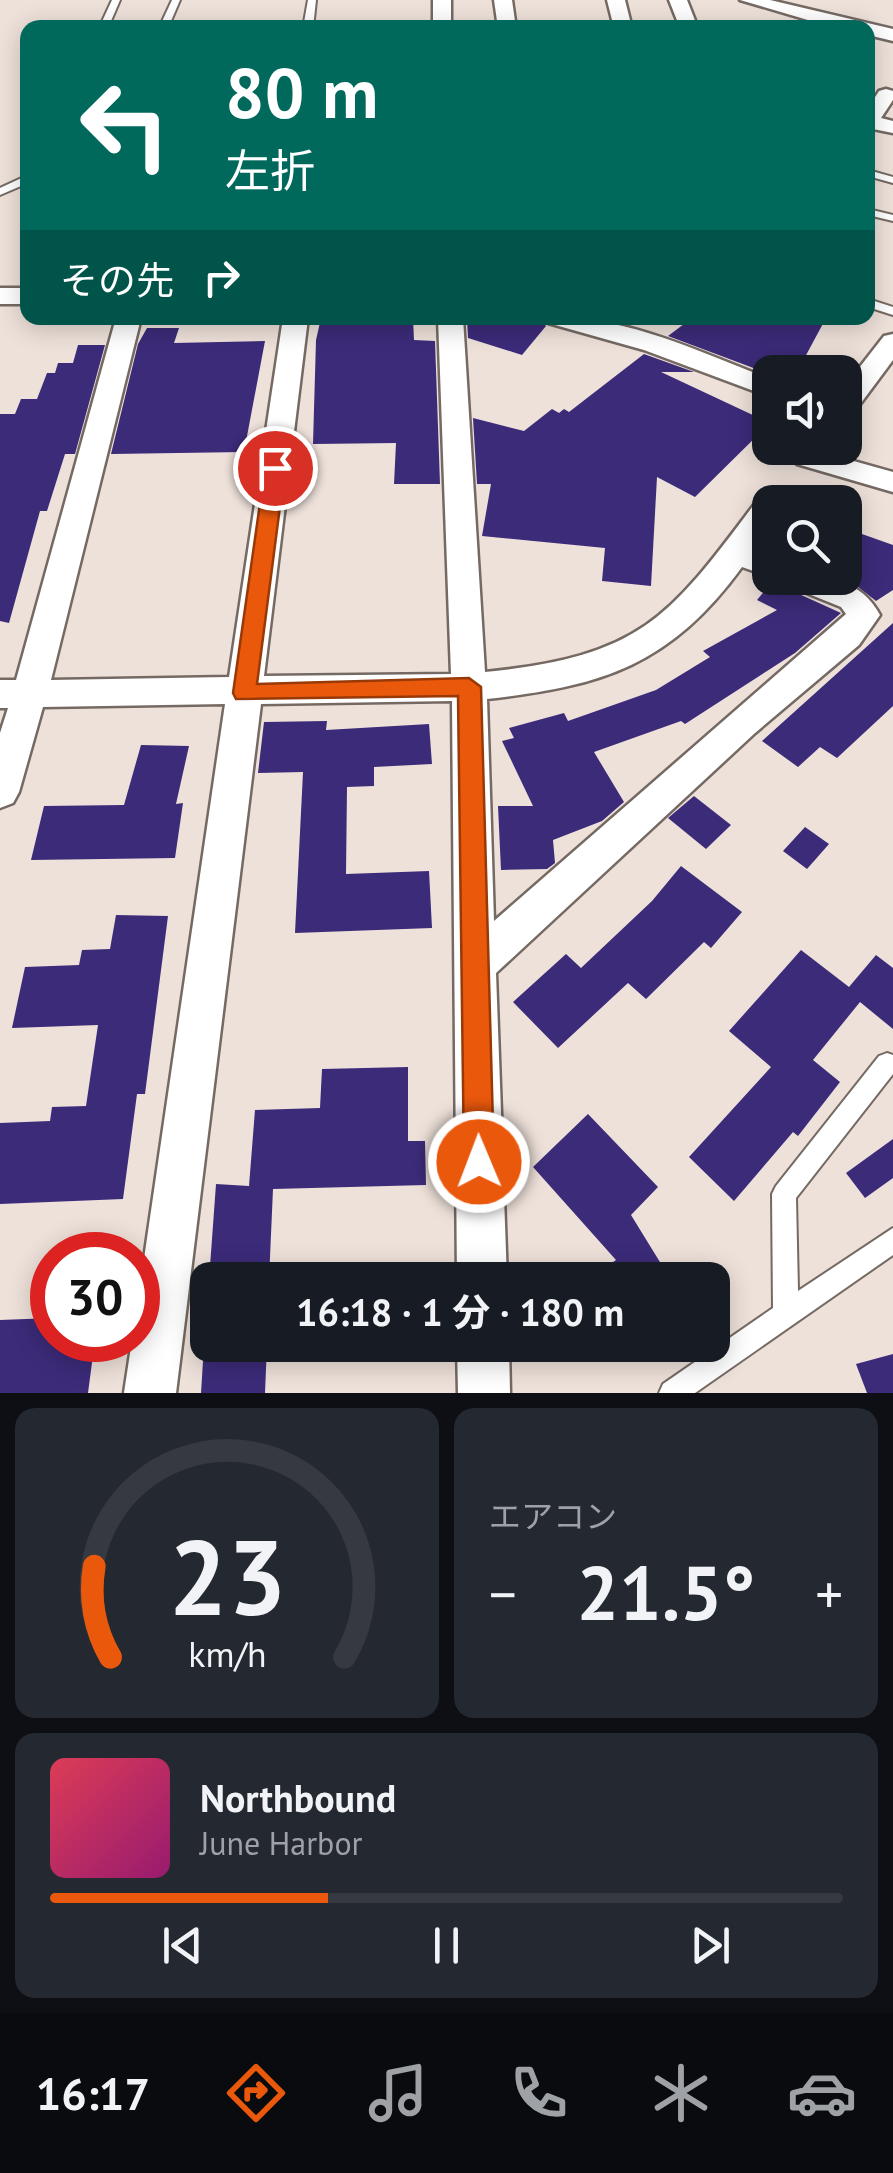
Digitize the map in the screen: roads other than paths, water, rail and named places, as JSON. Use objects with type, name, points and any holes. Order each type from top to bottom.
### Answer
[{"type":"street","points":[[749,0],[828,20]]},
{"type":"street","points":[[0,792],[15,694],[126,325]]},
{"type":"street","points":[[150,1393],[295,325]]},
{"type":"street","points":[[450,325],[469,687],[482,1262]]},
{"type":"street","points":[[584,325],[654,344],[752,382]]},
{"type":"street","points":[[862,386],[888,357]]},
{"type":"street","points":[[846,465],[893,482]]},
{"type":"street","points":[[15,694],[244,693],[469,687],[543,680],[654,639],[700,597],[752,529]]},
{"type":"street","points":[[734,552],[752,559]]},
{"type":"street","points":[[475,965],[728,736],[847,636],[864,614],[853,599],[843,595]]},
{"type":"street","points":[[483,1362],[484,1393]]},
{"type":"lane","points":[[786,1311],[784,1194],[886,1064]]},
{"type":"lane","points":[[672,1393],[893,1240]]}]
